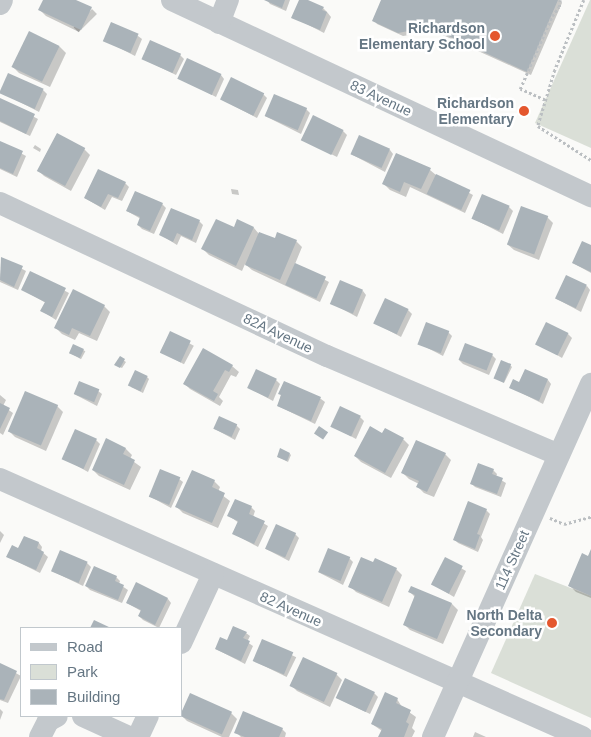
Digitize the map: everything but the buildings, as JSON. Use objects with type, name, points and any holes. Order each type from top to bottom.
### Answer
[{"type":"street","points":[[0,4],[2,0]]},
{"type":"street","name":"83 Avenue","points":[[172,0],[591,196]]},
{"type":"street","points":[[219,23],[228,0]]},
{"type":"street","name":"82A Avenue","points":[[0,203],[327,356],[558,455]]},
{"type":"street","name":"114 Street","points":[[433,737],[591,384]]},
{"type":"street","name":"82 Avenue","points":[[0,479],[582,737]]},
{"type":"street","points":[[182,641],[213,574]]},
{"type":"street","points":[[85,717],[129,737]]},
{"type":"street","points":[[138,737],[148,717]]},
{"type":"path","points":[[545,100],[520,89],[552,16],[559,7],[560,0]]},
{"type":"path","points":[[584,0],[555,70],[538,126],[591,160]]},
{"type":"path","points":[[545,516],[564,524],[591,517]]},
{"type":"green space","points":[[591,0],[591,148],[535,123]]},
{"type":"green space","name":"North Delta Secondary","points":[[535,574],[591,596],[591,718],[491,673]]},
{"type":"place","name":"Richardson Elementary School","points":[[495,36]]},
{"type":"place","name":"Richardson Elementary","points":[[524,111]]},
{"type":"place","name":"North Delta Secondary","points":[[552,623]]}]
